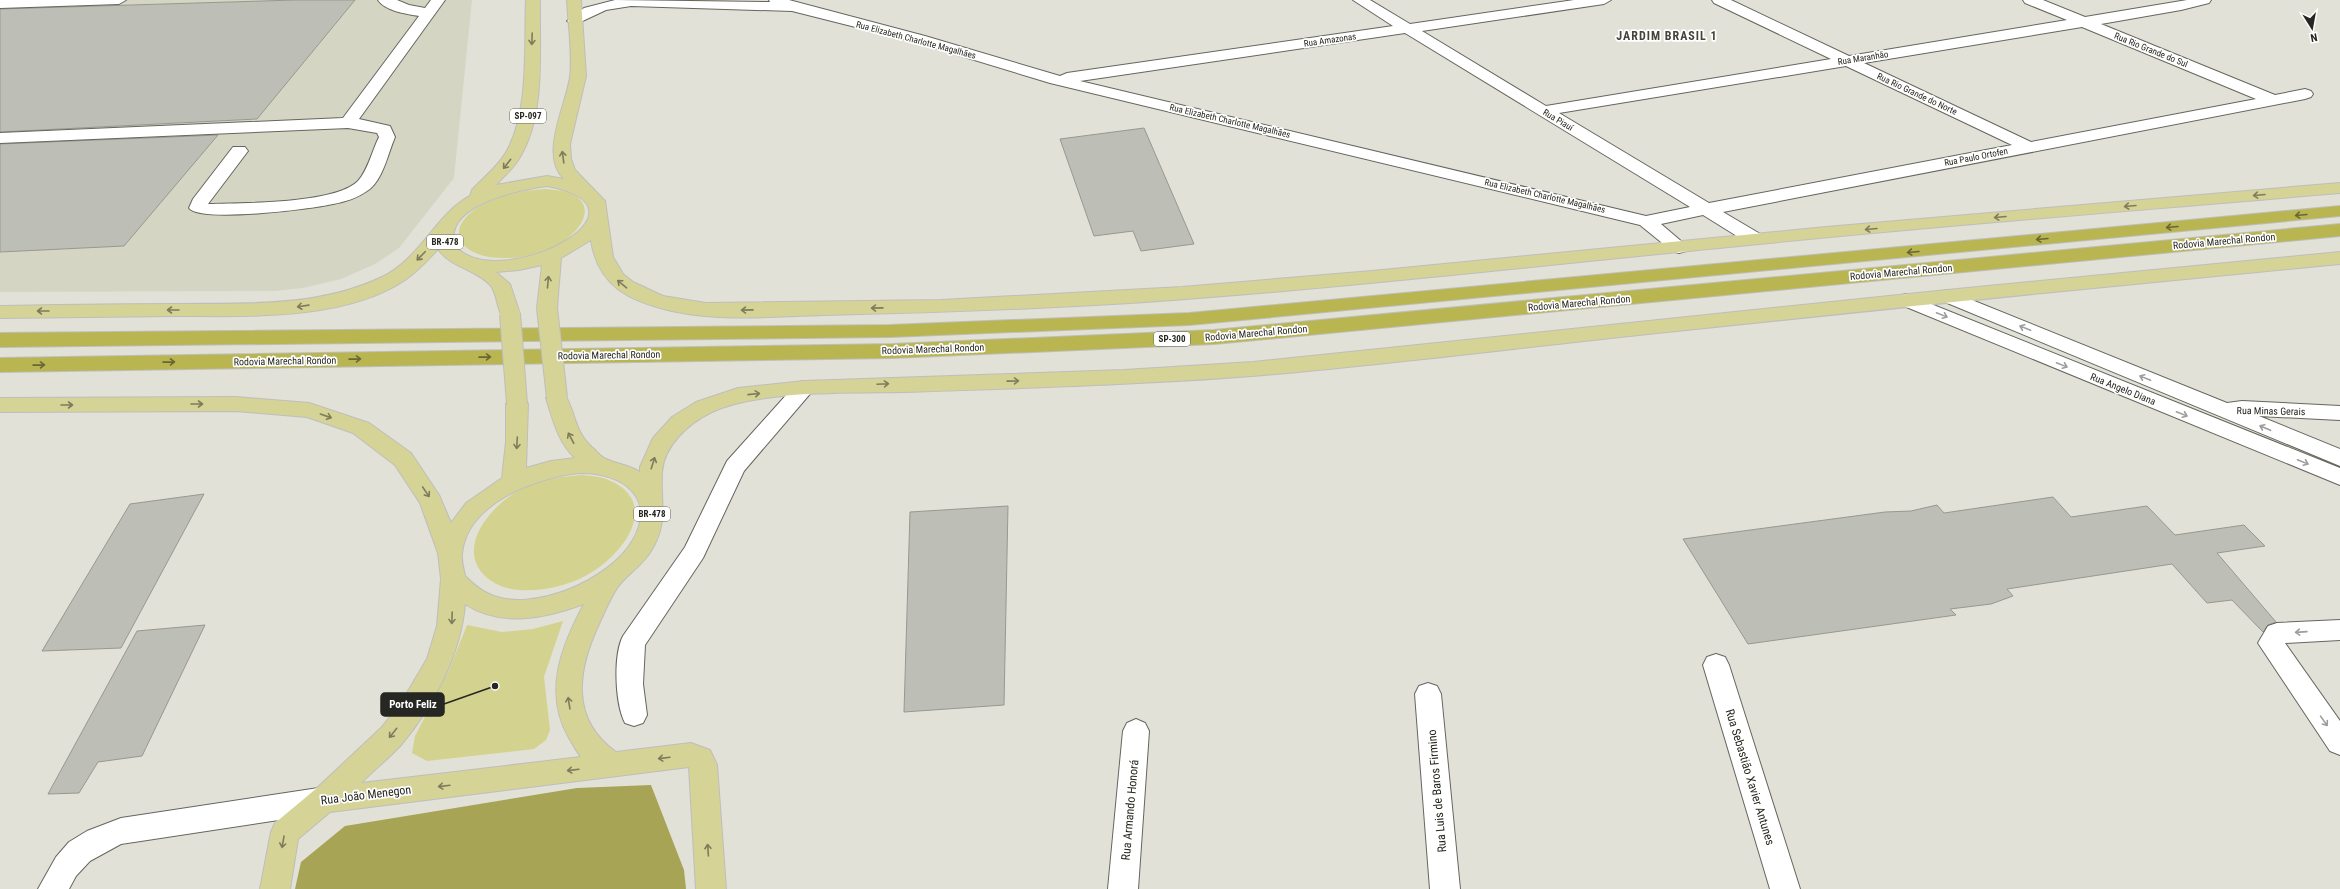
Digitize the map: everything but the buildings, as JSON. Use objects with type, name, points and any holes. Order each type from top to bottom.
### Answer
[{"type":"highway","name":"Rodovia Marechal Rondon","points":[[0,340],[890,331],[1189,319],[2340,211]]},
{"type":"highway","name":"Rodovia Marechal Rondon","points":[[0,365],[894,351],[1214,337],[2340,230]]},
{"type":"main road","name":"SP-097","points":[[463,209],[503,169],[512,157],[525,130],[530,93],[533,0]]},
{"type":"main road","points":[[574,0],[578,76],[562,144],[562,159],[567,172],[596,198],[600,211],[599,242],[602,257],[610,274],[630,290],[659,301],[682,306],[717,310],[916,307],[1173,296],[1755,239],[2340,188]]},
{"type":"main road","points":[[463,209],[487,195],[525,183],[568,183],[584,188]]},
{"type":"main road","name":"BR-478","points":[[463,209],[447,227],[444,239],[448,250],[458,259],[474,264],[500,284],[510,314],[517,404],[517,442],[513,482]]},
{"type":"main road","points":[[474,264],[498,267],[552,256],[571,246],[586,235],[596,223],[600,211]]},
{"type":"main road","points":[[0,312],[255,310],[303,307],[348,298],[390,280],[418,259],[447,227]]},
{"type":"main road","name":"BR-478","points":[[552,256],[547,308],[557,398],[566,428],[575,445],[598,465],[623,472],[641,484],[652,502],[652,523],[645,542],[630,562],[610,579],[582,630],[571,661],[568,694],[572,720],[589,747],[612,765]]},
{"type":"main road","points":[[652,502],[651,466],[661,443],[680,422],[704,407],[738,395],[804,388],[1124,377],[1253,369],[1906,300],[2340,258]]},
{"type":"main road","points":[[0,405],[236,404],[316,413],[362,428],[403,459],[431,501],[450,553],[453,579],[451,627],[436,669],[394,733],[325,800],[285,832],[275,889]]},
{"type":"main road","points":[[450,553],[457,533],[470,514],[489,496],[513,482],[541,471],[563,466],[598,465]]},
{"type":"main road","points":[[453,579],[464,592],[485,604],[514,609],[547,606],[574,598],[610,579]]},
{"type":"main road","name":"Rua João Menegon","points":[[325,800],[691,755],[700,758],[703,765],[711,889]]},
{"type":"street","points":[[0,4],[119,0]]},
{"type":"street","points":[[385,0],[405,9],[427,13]]},
{"type":"street","points":[[348,123],[427,13],[438,0]]},
{"type":"street","name":"Rua Elizabeth Charlotte Magalhães","points":[[776,0],[794,7],[920,39],[1056,80],[1646,221],[1679,247]]},
{"type":"street","name":"Rua Piauí","points":[[1360,0],[1755,239]]},
{"type":"street","name":"Rua Amazonas","points":[[1056,80],[1604,0]]},
{"type":"street","name":"Rua Rio Grande do Norte","points":[[1720,0],[2029,147]]},
{"type":"street","name":"Rua Rio Grande do Sul","points":[[2030,0],[2273,100]]},
{"type":"street","name":"Rua Maranhão","points":[[1544,111],[2181,6],[2204,0]]},
{"type":"street","points":[[574,21],[589,11],[603,6],[630,2],[794,7]]},
{"type":"street","name":"Rua Paulo Ortofen","points":[[1646,221],[2305,94]]},
{"type":"street","points":[[0,138],[348,123],[372,126],[384,130],[386,137],[364,184],[356,192],[334,199],[204,210],[198,208],[199,203],[239,151]]},
{"type":"street","name":"Rua Angelo Diana","points":[[1947,296],[2340,458]]},
{"type":"street","name":"Rua Angelo Diana","points":[[1906,300],[2206,424],[2340,477]]},
{"type":"street","points":[[634,715],[630,684],[632,643],[695,552],[735,467],[804,388]]},
{"type":"street","name":"Rua Minas Gerais","points":[[2206,424],[2224,411],[2242,408],[2340,413]]},
{"type":"street","points":[[2340,630],[2277,633],[2271,643],[2340,743]]},
{"type":"street","name":"Rua Sebastião Xavier Antunes","points":[[1716,665],[1785,889]]},
{"type":"street","name":"Rua Luis de Baros Firmino","points":[[1428,694],[1445,889]]},
{"type":"street","name":"Rua Armando Honorá","points":[[1123,889],[1136,731]]},
{"type":"street","name":"Rua João Menegon","points":[[53,889],[65,865],[92,842],[121,832],[325,800]]},
{"type":"shaded area","points":[[0,0],[472,0],[454,178],[399,248],[375,264],[341,279],[303,288],[275,291],[0,292]]},
{"type":"shaded area","points":[[545,189],[570,193],[582,202],[585,208],[579,226],[564,241],[535,254],[511,258],[487,257],[474,253],[465,247],[460,239],[459,231],[463,221],[472,212],[486,203],[500,197],[530,190]]},
{"type":"shaded area","points":[[582,475],[606,479],[623,489],[633,501],[635,514],[632,528],[624,542],[613,555],[601,566],[587,575],[569,583],[550,588],[530,590],[511,589],[496,584],[484,575],[477,565],[474,555],[474,545],[477,534],[489,515],[497,506],[514,493],[533,484],[562,477]]},
{"type":"shaded area","points":[[563,621],[544,677],[550,730],[546,740],[534,749],[427,761],[412,753],[415,736],[449,670],[467,625],[502,632],[533,629]]},
{"type":"shaded area","points":[[651,785],[684,870],[686,889],[295,889],[301,862],[345,826],[577,788]]},
{"type":"place","name":"Porto Feliz","points":[[495,686]]},
{"type":"district","name":"JARDIM BRASIL 1","points":[[1667,36]]}]
